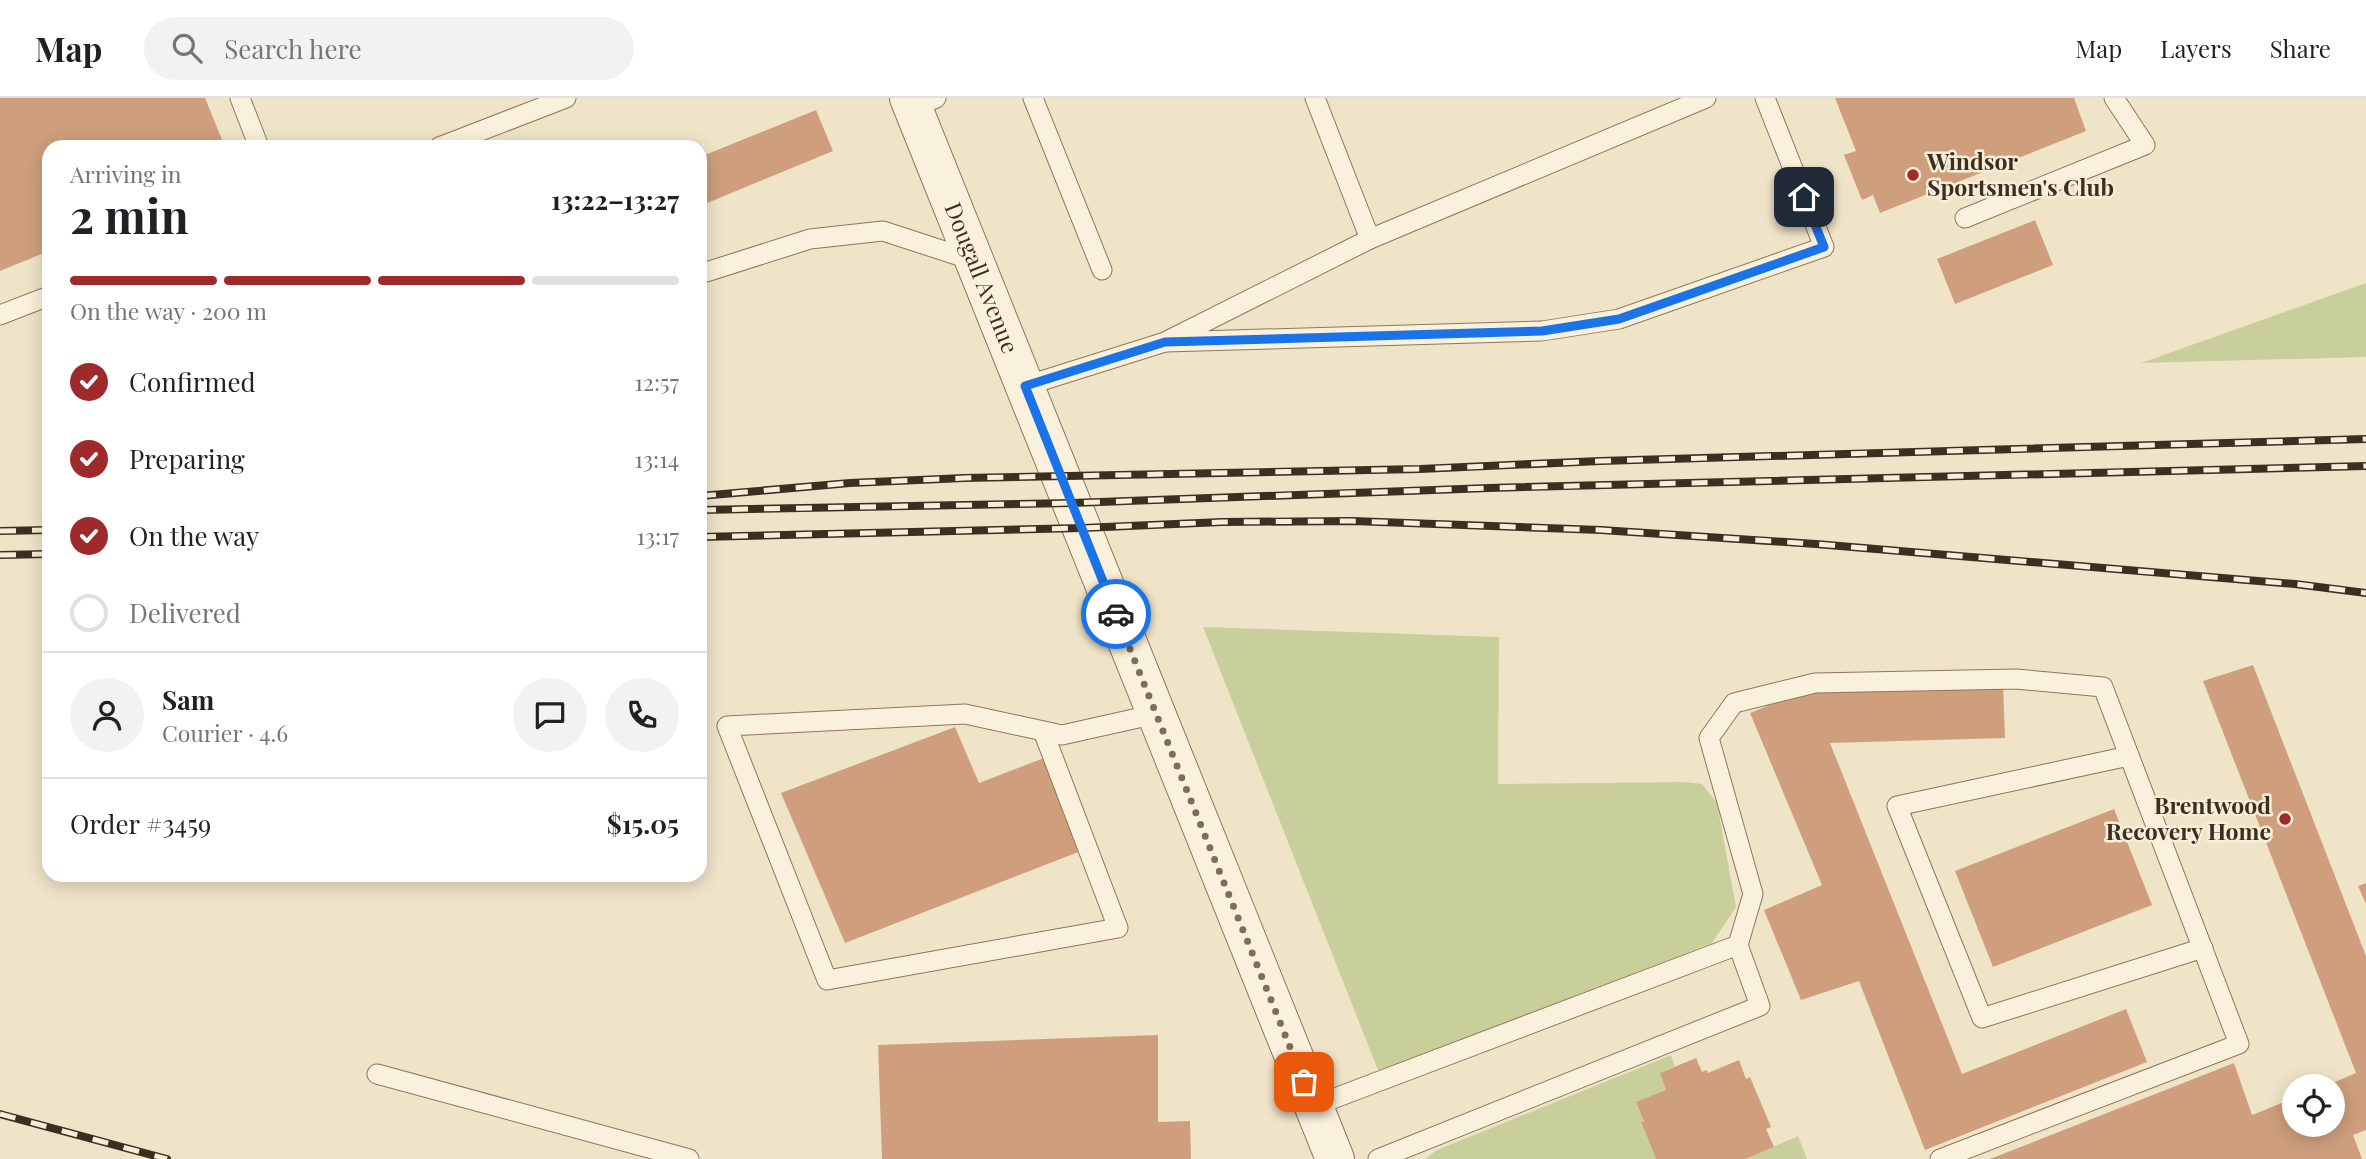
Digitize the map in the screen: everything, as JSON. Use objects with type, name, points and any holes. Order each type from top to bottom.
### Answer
[{"type":"street","name":"Dougall Avenue","points":[[919,101],[975,261],[1335,1159]]},
{"type":"lane","points":[[240,98],[256,140]]},
{"type":"lane","points":[[470,140],[527,105],[566,98]]},
{"type":"lane","points":[[1033,98],[1102,270]]},
{"type":"lane","points":[[1315,98],[1370,239]]},
{"type":"lane","points":[[1025,386],[1165,342],[1370,239],[1706,98]]},
{"type":"lane","points":[[1165,342],[1542,331],[1619,319],[1824,247],[1765,98]]},
{"type":"lane","points":[[1965,218],[2145,145],[2114,98]]},
{"type":"lane","points":[[707,272],[810,239],[883,231],[975,261]]},
{"type":"lane","points":[[0,315],[42,299]]},
{"type":"lane","points":[[1378,1159],[1760,1006],[1738,945],[1753,894],[1709,738],[1734,703],[1815,683],[2016,679],[2103,687],[2239,1044],[1940,1159]]},
{"type":"lane","points":[[1043,731],[1118,928],[827,980],[727,726],[965,714],[1062,735],[1156,714]]},
{"type":"lane","points":[[2129,756],[1897,806],[1982,1018],[2203,948]]},
{"type":"lane","points":[[1314,1106],[1738,945]]},
{"type":"lane","points":[[377,1074],[689,1159]]},
{"type":"green space","points":[[2366,283],[2366,357],[2141,363]]},
{"type":"green space","points":[[1203,627],[1499,637],[1498,784],[1702,784],[1717,803],[1736,907],[1712,943],[1396,1067],[1378,1070]]},
{"type":"green space","points":[[1671,1055],[1675,1066],[1660,1073],[1666,1090],[1641,1123],[1656,1159],[1425,1159],[1437,1150]]},
{"type":"green space","points":[[1798,1136],[1807,1159],[1745,1159]]},
{"type":"building","points":[[0,98],[205,98],[222,140],[42,140],[42,254],[0,271]]},
{"type":"building","name":"Windsor Sportsmen's Club","points":[[1835,98],[2074,98],[2086,131],[1880,213],[1873,195],[1862,200],[1844,155],[1856,151]]},
{"type":"building","points":[[816,110],[833,151],[707,203],[707,154]]},
{"type":"building","points":[[2035,220],[2053,265],[1955,304],[1937,259]]},
{"type":"building","name":"Brentwood Recovery Home","points":[[2253,665],[2366,956],[2366,1130],[2353,1135],[2362,1159],[1990,1159],[2234,1063],[2252,1115],[2282,1103],[2282,1137],[2345,1137],[2345,1078],[2356,1073],[2203,681]]},
{"type":"building","points":[[2003,684],[2005,738],[1830,743],[1962,1074],[2126,1009],[2147,1062],[1925,1150],[1859,981],[1801,1000],[1764,910],[1822,885],[1750,713],[1809,689]]},
{"type":"building","points":[[955,727],[979,783],[1044,758],[1081,851],[845,943],[781,793]]},
{"type":"building","points":[[2114,809],[2152,905],[1993,967],[1955,871]]},
{"type":"building","points":[[2366,883],[2366,904],[2358,886]]},
{"type":"building","points":[[1158,1035],[1158,1122],[1190,1121],[1191,1159],[882,1159],[878,1045]]},
{"type":"building","points":[[1696,1058],[1702,1072],[1707,1070],[1708,1073],[1739,1060],[1746,1079],[1750,1077],[1771,1127],[1766,1129],[1774,1147],[1745,1159],[1656,1159],[1636,1102],[1666,1090],[1660,1073]]},
{"type":"railway","points":[[707,495],[850,483],[964,478],[1420,469],[1600,461],[2366,439]]},
{"type":"railway","points":[[707,510],[1072,503],[1489,488],[2366,466]]},
{"type":"railway","points":[[707,537],[1222,522],[1352,521],[1601,530],[1816,544],[2295,584],[2366,593]]},
{"type":"railway","points":[[0,531],[42,530]]},
{"type":"railway","points":[[0,555],[42,554]]},
{"type":"railway","points":[[0,1114],[167,1159]]},
{"type":"way so far","points":[[1116,614],[1304,1082]]},
{"type":"place","name":"Windsor Sportsmen's Club","points":[[1913,175]]},
{"type":"place","name":"Brentwood Recovery Home","points":[[2285,819]]},
{"type":"route","points":[[1116,614],[1025,386],[1165,342],[1542,331],[1619,319],[1824,247],[1804,197]]}]
